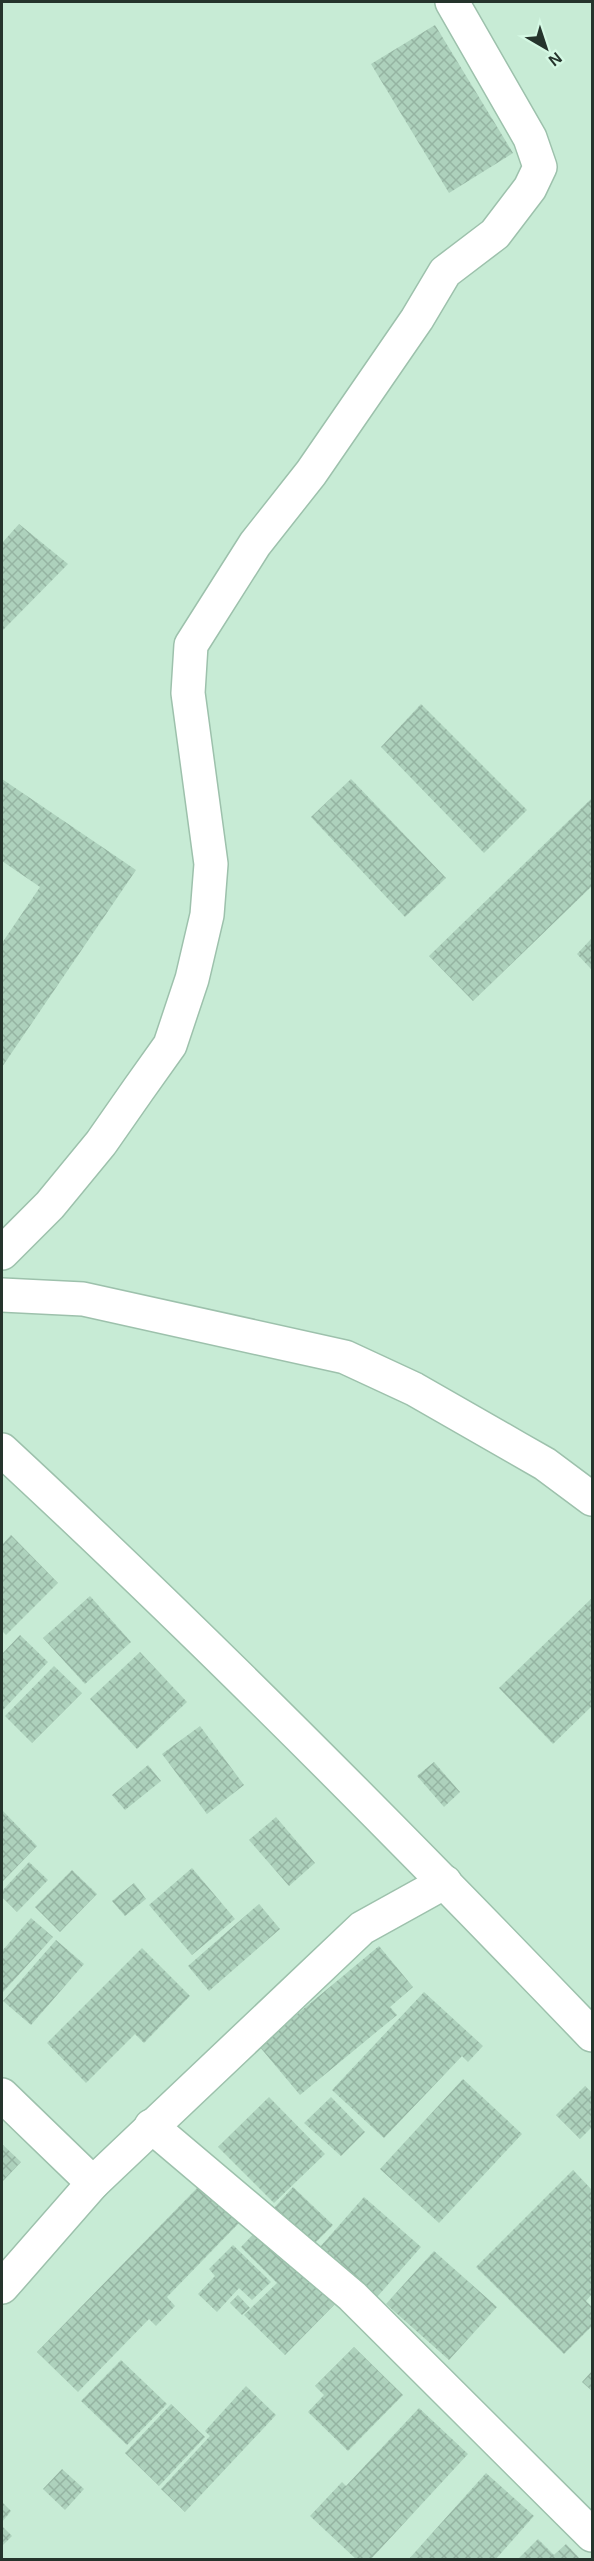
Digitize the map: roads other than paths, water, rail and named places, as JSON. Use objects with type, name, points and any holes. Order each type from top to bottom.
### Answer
[{"type":"street","points":[[2,1253],[50,1205],[101,1143],[170,1045],[189,989],[207,915],[211,864],[188,693],[191,645],[255,544],[311,473],[417,319],[445,272],[495,234],[530,188],[540,167],[524,128],[452,2]]},
{"type":"street","points":[[2,1295],[96,1302],[345,1357],[425,1395],[545,1464],[592,1499]]},
{"type":"street","points":[[2,1450],[178,1617],[445,1882],[592,2035]]},
{"type":"street","points":[[2,2288],[93,2183],[362,1928],[445,1882]]},
{"type":"street","points":[[2,2095],[93,2183]]},
{"type":"street","points":[[151,2126],[352,2296],[592,2535]]}]
